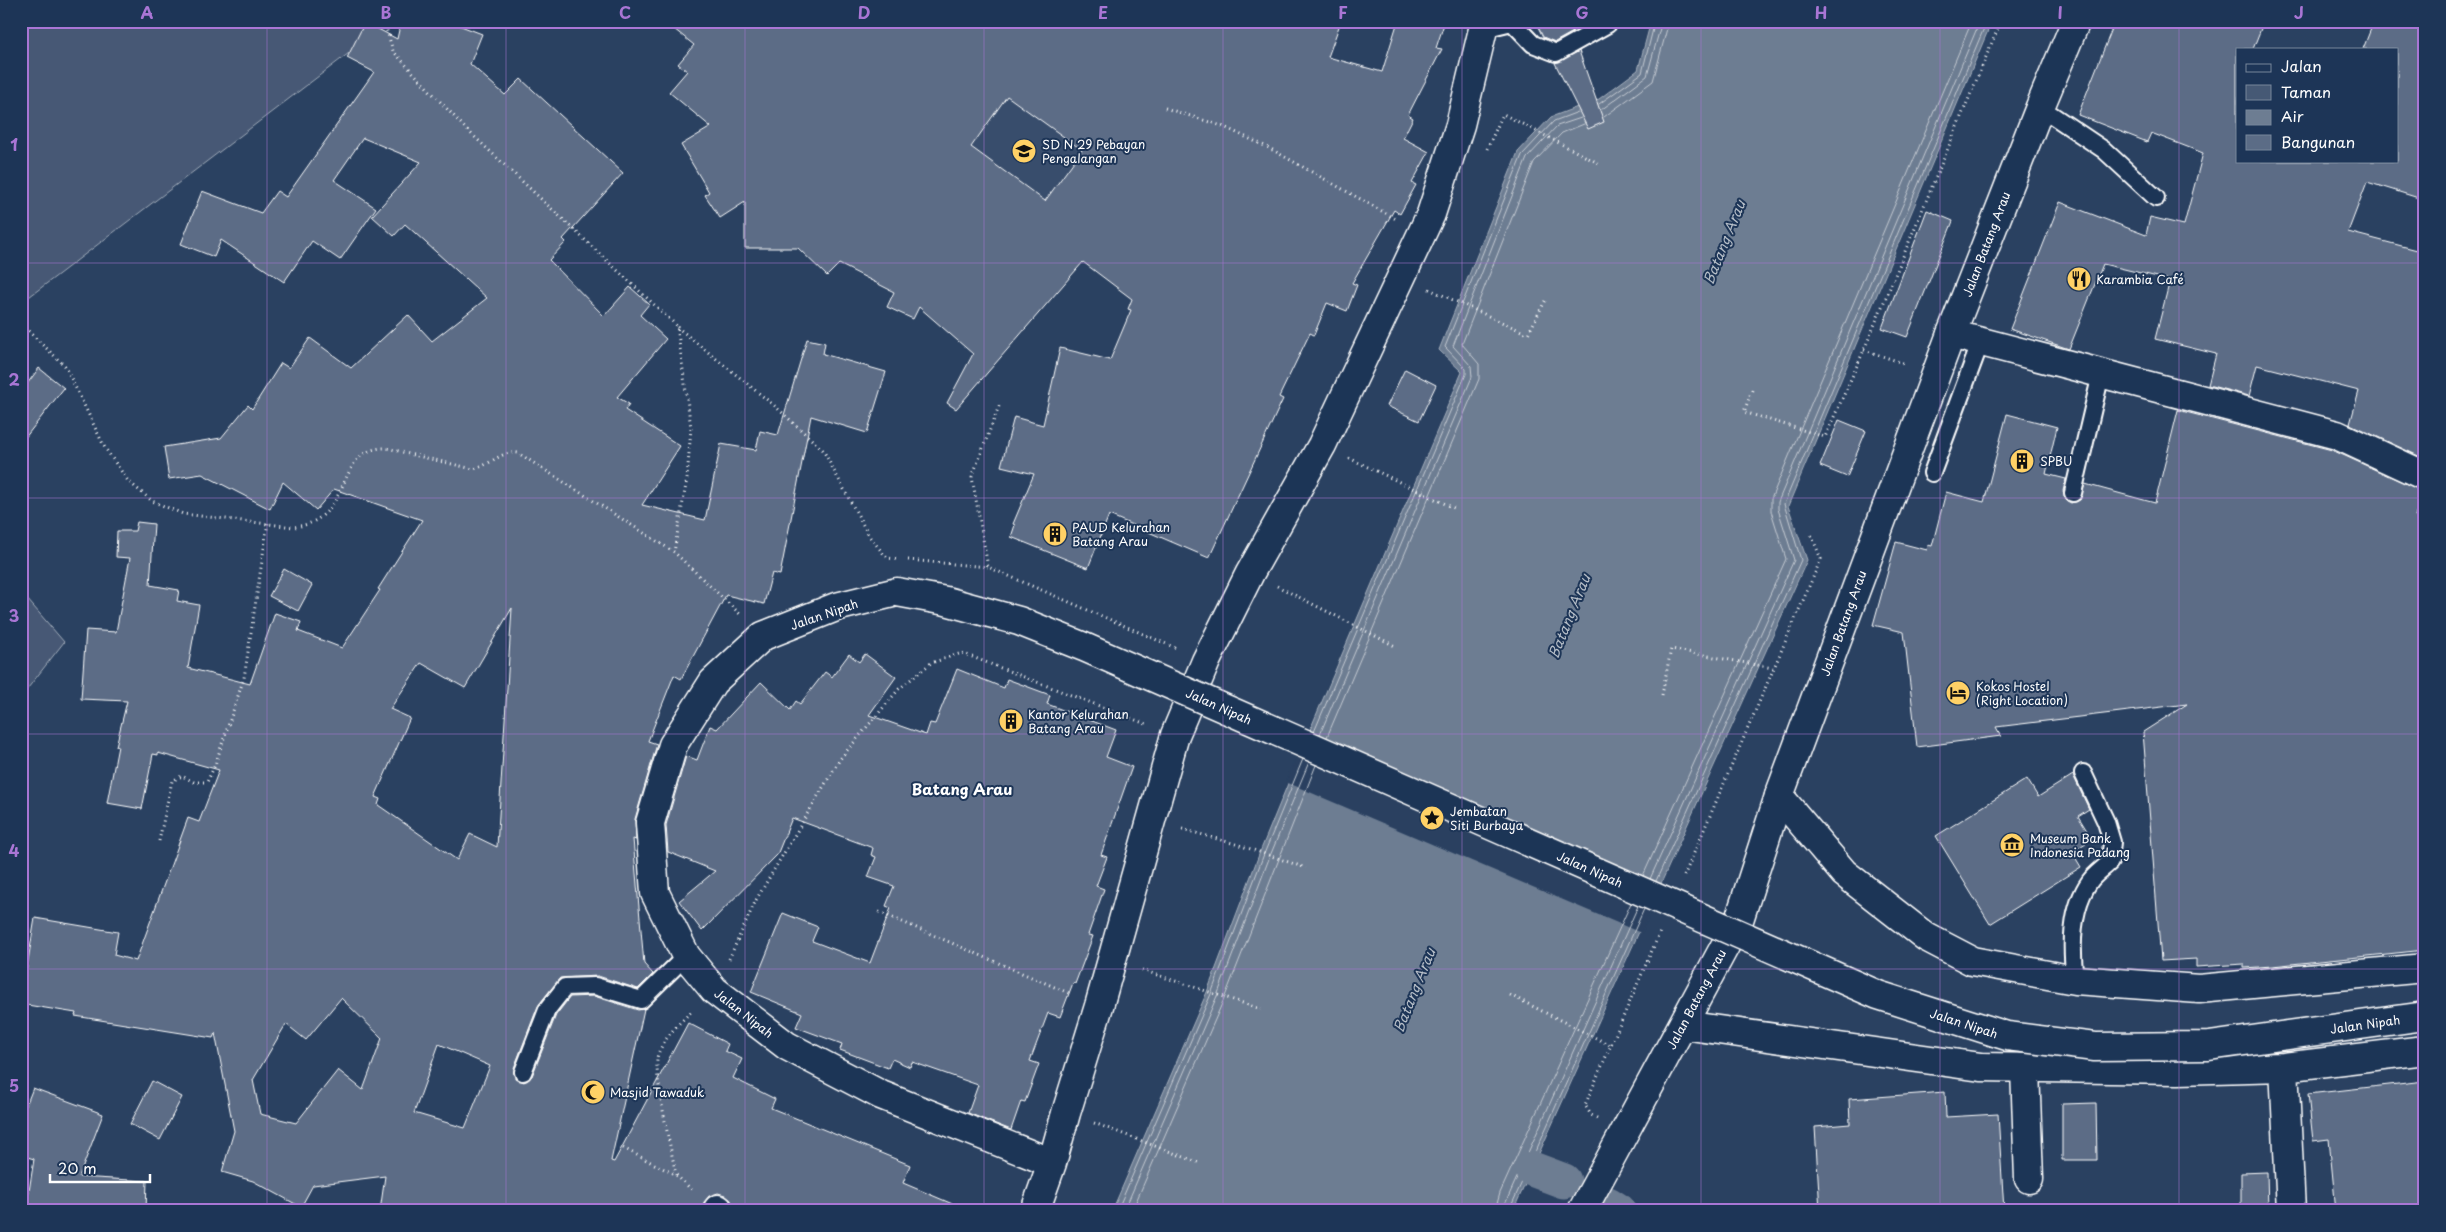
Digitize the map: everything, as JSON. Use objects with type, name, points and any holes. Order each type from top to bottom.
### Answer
[{"type":"street","name":"Jalan Batang Arau","points":[[1582,1211],[1739,920],[1779,796],[1951,334],[2040,107],[2076,21]]},
{"type":"street","points":[[1035,1211],[1052,1164],[1099,1006],[1110,960],[1174,735],[1206,661],[1250,572],[1322,445],[1432,214],[1460,125],[1484,25]]},
{"type":"street","points":[[1951,334],[2337,435],[2425,476]]},
{"type":"street","name":"Jalan Nipah","points":[[1052,1164],[864,1086],[787,1046],[714,990],[686,956],[655,893],[650,823],[673,746],[713,682],[763,636],[836,607],[897,592],[946,601],[1019,621],[1878,995],[2007,1036],[2095,1047],[2209,1046],[2425,1016]]},
{"type":"street","points":[[1779,796],[1844,873],[1926,937],[1972,961],[2075,980],[2199,989],[2425,968]]},
{"type":"street","points":[[1683,1025],[1981,1067],[2025,1069],[2178,1070],[2284,1067],[2425,1050]]},
{"type":"street","points":[[2284,1067],[2291,1211]]},
{"type":"street","points":[[2025,1069],[2029,1179]]},
{"type":"lane","points":[[1484,25],[1512,22],[1533,44],[1556,53],[1608,24]]},
{"type":"lane","points":[[2040,107],[2104,150],[2156,198]]},
{"type":"lane","points":[[1932,473],[1981,341]]},
{"type":"lane","points":[[2073,493],[2101,374]]},
{"type":"lane","points":[[2075,980],[2072,955],[2075,914],[2090,882],[2110,862],[2112,842],[2106,822],[2083,773]]},
{"type":"lane","points":[[523,1072],[547,1010],[565,986],[595,986],[641,1000],[686,956]]},
{"type":"path","points":[[384,21],[393,51],[464,127],[677,326],[776,407],[823,450],[869,536],[887,558],[988,567],[1206,661]]},
{"type":"path","points":[[1752,390],[1744,412],[1825,437],[1864,350],[2001,21]]},
{"type":"path","points":[[1165,108],[1222,126],[1269,148],[1422,234]]},
{"type":"path","points":[[1503,114],[1602,165]]},
{"type":"path","points":[[1428,288],[1528,334],[1546,299]]},
{"type":"path","points":[[21,324],[65,366],[105,448],[128,481],[152,501],[183,514],[268,522],[294,527],[308,525],[322,518],[332,506],[354,461],[368,452],[384,448],[473,469],[481,468],[510,452],[518,453],[674,552],[763,636]]},
{"type":"path","points":[[674,552],[687,479],[691,428],[677,326]]},
{"type":"path","points":[[1864,350],[1936,375]]},
{"type":"path","points":[[988,567],[972,477],[1000,406]]},
{"type":"path","points":[[1322,445],[1456,509]]},
{"type":"path","points":[[159,841],[172,780],[182,776],[194,782],[207,782],[215,765],[244,678],[268,522]]},
{"type":"path","points":[[1681,884],[1772,668],[1821,559],[1811,534]]},
{"type":"path","points":[[1250,572],[1396,646]]},
{"type":"path","points":[[1662,696],[1671,649],[1772,668]]},
{"type":"path","points":[[676,1174],[659,1081],[658,1055],[674,1028],[714,990],[756,900],[840,759],[899,688],[931,663],[962,653],[1174,735]]},
{"type":"path","points":[[1150,820],[1239,845],[1306,868]]},
{"type":"path","points":[[879,912],[1099,1006]]},
{"type":"path","points":[[1627,1130],[1591,1115],[1586,1106],[1661,929]]},
{"type":"path","points":[[1110,960],[1261,1009]]},
{"type":"path","points":[[1510,995],[1612,1046]]},
{"type":"path","points":[[1126,1135],[1200,1163]]},
{"type":"path","points":[[623,1148],[676,1174],[689,1189],[717,1210]]},
{"type":"path","points":[[1404,1211],[1406,1205]]},
{"type":"shaded area","name":"SD N 29 Pebayan Pengalangan","points":[[995,21],[1002,21],[1154,134],[1051,276],[949,203],[905,158]],"holes":[[[1000,30],[1036,55],[948,179],[912,153]],[[1040,54],[1111,104],[1080,148],[1008,97]],[[1110,111],[1148,139],[1053,270],[1022,247],[1070,181],[1063,176]],[[982,155],[1049,205],[1017,248],[949,198]]]},
{"type":"green space","points":[[21,21],[391,21],[21,303]]},
{"type":"green space","points":[[21,592],[64,642],[21,697]]},
{"type":"water","points":[[1651,21],[1992,21],[1788,506],[1807,560],[1513,1211],[1112,1211],[1207,992],[1260,852],[1312,725],[1462,372],[1439,350],[1518,152],[1551,117],[1599,99],[1638,70]]},
{"type":"pier","name":"Jembatan Siti Burbaya","points":[[1306,731],[1662,886],[1641,933],[1286,782]]},
{"type":"building","points":[[401,21],[448,21],[482,34],[470,64],[505,95],[521,79],[623,173],[563,239],[566,242],[549,260],[604,316],[630,287],[649,304],[640,315],[666,339],[617,397],[629,404],[625,410],[680,446],[642,505],[705,520],[721,444],[756,450],[760,431],[778,435],[807,339],[825,343],[823,354],[886,372],[867,433],[811,416],[780,575],[772,573],[764,604],[726,595],[681,679],[674,675],[648,741],[657,744],[635,819],[636,840],[633,839],[644,964],[653,974],[638,989],[598,976],[560,978],[538,1006],[514,1068],[515,1078],[524,1082],[532,1076],[556,1015],[570,997],[594,996],[638,1010],[644,1009],[611,1161],[614,1162],[688,1023],[728,1044],[725,1051],[742,1059],[733,1078],[775,1099],[771,1108],[910,1165],[903,1183],[969,1211],[733,1211],[731,1200],[725,1195],[718,1193],[709,1196],[704,1202],[702,1211],[380,1211],[385,1176],[313,1185],[301,1207],[253,1181],[222,1172],[234,1131],[215,1033],[213,1038],[75,1016],[76,1013],[21,1004],[35,918],[118,932],[114,955],[136,961],[188,818],[199,822],[219,770],[158,753],[158,755],[153,754],[142,809],[107,803],[118,746],[116,746],[127,701],[81,699],[86,630],[116,632],[130,558],[116,557],[117,531],[135,531],[137,522],[154,524],[150,585],[179,590],[177,601],[199,605],[188,668],[250,684],[275,613],[301,622],[298,631],[342,648],[422,520],[334,489],[316,510],[283,482],[270,509],[202,474],[169,479],[164,447],[221,438],[248,405],[252,409],[281,363],[289,368],[310,338],[351,368],[408,315],[432,341],[487,298],[405,224],[394,236],[372,216],[421,162],[363,138],[334,180],[376,208],[340,260],[312,241],[284,282],[221,240],[214,257],[181,244],[202,191],[261,213],[277,191],[286,197],[374,72],[347,58],[365,22],[397,39]],"holes":[[[512,608],[497,847],[470,834],[457,860],[378,805],[380,799],[375,797],[410,718],[390,709],[421,663],[465,688]],[[341,998],[382,1038],[363,1090],[338,1070],[296,1123],[260,1114],[253,1080],[286,1024],[306,1040]],[[439,1044],[490,1066],[465,1128],[414,1113]]]},
{"type":"building","points":[[664,21],[1341,21],[1328,57],[1382,72],[1398,21],[1445,21],[1436,48],[1442,49],[1408,115],[1413,118],[1403,138],[1429,152],[1412,183],[1416,185],[1400,214],[1394,210],[1352,283],[1357,285],[1347,311],[1327,303],[1314,335],[1310,333],[1279,397],[1283,399],[1209,558],[1109,515],[1088,568],[1011,537],[1015,525],[1013,524],[1034,474],[1001,466],[1014,417],[1043,425],[1060,348],[1110,360],[1131,310],[1128,309],[1132,299],[1083,262],[956,409],[947,403],[973,354],[919,307],[913,319],[887,307],[894,292],[839,264],[827,276],[798,248],[745,248],[745,202],[720,218],[705,195],[709,192],[681,145],[711,127],[669,92],[687,71],[678,64],[694,45]],"holes":[[[1007,96],[1082,150],[1045,201],[971,147]]]},
{"type":"building","points":[[1535,21],[1569,21],[1573,32],[1555,42],[1543,37]]},
{"type":"building","points":[[2115,21],[2264,21],[2253,48],[2236,48],[2236,162],[2398,162],[2398,48],[2363,48],[2374,21],[2408,21],[2425,28],[2425,200],[2367,182],[2348,232],[2425,252],[2425,459],[2350,424],[2359,391],[2257,365],[2249,396],[2208,385],[2216,354],[2155,339],[2170,280],[2103,264],[2069,349],[2010,329],[2060,202],[2146,235],[2150,217],[2184,225],[2203,153],[2151,133],[2147,142],[2078,115]]},
{"type":"building","points":[[1579,51],[1604,122],[1588,129],[1555,63]]},
{"type":"building","points":[[1927,210],[1953,221],[1907,337],[1882,328]]},
{"type":"building","points":[[39,368],[64,388],[21,443],[21,392]]},
{"type":"building","points":[[1405,369],[1436,385],[1419,421],[1387,406]]},
{"type":"building","points":[[2178,410],[2332,450],[2422,491],[2415,517],[2425,519],[2425,950],[2244,968],[2244,964],[2196,967],[2196,959],[2161,961],[2143,732],[2187,704],[1996,727],[2001,736],[1917,747],[1904,632],[1873,625],[1896,542],[1927,550],[1928,545],[1932,546],[1946,492],[1984,502],[2007,414],[2057,427],[2046,474],[2066,479],[2063,491],[2067,501],[2071,503],[2080,500],[2085,484],[2155,503]]},
{"type":"building","points":[[1839,420],[1866,431],[1847,477],[1820,466]]},
{"type":"building","points":[[284,569],[312,585],[298,611],[269,596]]},
{"type":"building","points":[[849,654],[859,662],[865,654],[896,677],[869,715],[926,735],[930,723],[935,724],[957,669],[1004,688],[1007,679],[1050,695],[1047,704],[1116,730],[1106,757],[1132,767],[1101,855],[1107,857],[1096,886],[1104,889],[1088,935],[1093,936],[1060,1017],[1048,1013],[1030,1061],[1039,1064],[1025,1102],[1021,1101],[1011,1130],[968,1113],[978,1085],[912,1062],[910,1067],[892,1059],[888,1068],[840,1050],[842,1044],[796,1027],[802,1013],[751,992],[783,913],[818,927],[812,941],[870,963],[891,908],[886,906],[894,886],[868,877],[876,857],[871,855],[873,848],[792,818],[777,855],[702,931],[679,901],[715,871],[668,852],[666,825],[686,756],[697,760],[710,726],[717,729],[761,682],[790,710],[796,701],[800,704],[825,672],[832,677]]},
{"type":"building","name":"Museum Bank Indonesia Padang","points":[[2073,775],[2089,809],[2078,816],[2092,839],[2072,852],[2081,867],[1990,924],[1936,836],[2027,779],[2038,797]]},
{"type":"building","points":[[152,1081],[182,1097],[160,1140],[130,1124]]},
{"type":"building","points":[[2425,1081],[2425,1211],[2336,1211],[2329,1139],[2313,1141],[2308,1094]]},
{"type":"building","points":[[33,1088],[103,1114],[79,1177],[147,1181],[146,1211],[26,1211],[34,1159],[21,1155],[21,1118]]},
{"type":"building","points":[[1945,1092],[1946,1117],[1998,1114],[2004,1211],[1820,1211],[1815,1127],[1850,1124],[1849,1099]]},
{"type":"building","points":[[2096,1103],[2097,1160],[2062,1160],[2062,1104]]},
{"type":"building","points":[[2267,1172],[2268,1211],[2241,1211],[2241,1173]]},
{"type":"waterway","points":[[1532,1169],[1564,1181]]},
{"type":"waterway","points":[[1608,1204],[1619,1211]]},
{"type":"place","name":"SD N 29 Pebayan Pengalangan","points":[[1024,151]]},
{"type":"place","name":"Karambia Café","points":[[2079,279]]},
{"type":"place","name":"SPBU","points":[[2022,461]]},
{"type":"place","name":"PAUD Kelurahan Batang Arau","points":[[1055,534]]},
{"type":"place","name":"Kokos Hostel (Right Location)","points":[[1958,693]]},
{"type":"place","name":"Kantor Kelurahan Batang Arau","points":[[1011,721]]},
{"type":"place","name":"Jembatan Siti Burbaya","points":[[1432,818]]},
{"type":"place","name":"Museum Bank Indonesia Padang","points":[[2012,845]]},
{"type":"place","name":"Masjid Tawaduk","points":[[593,1092]]},
{"type":"district","name":"Batang Arau","points":[[962,788]]}]
